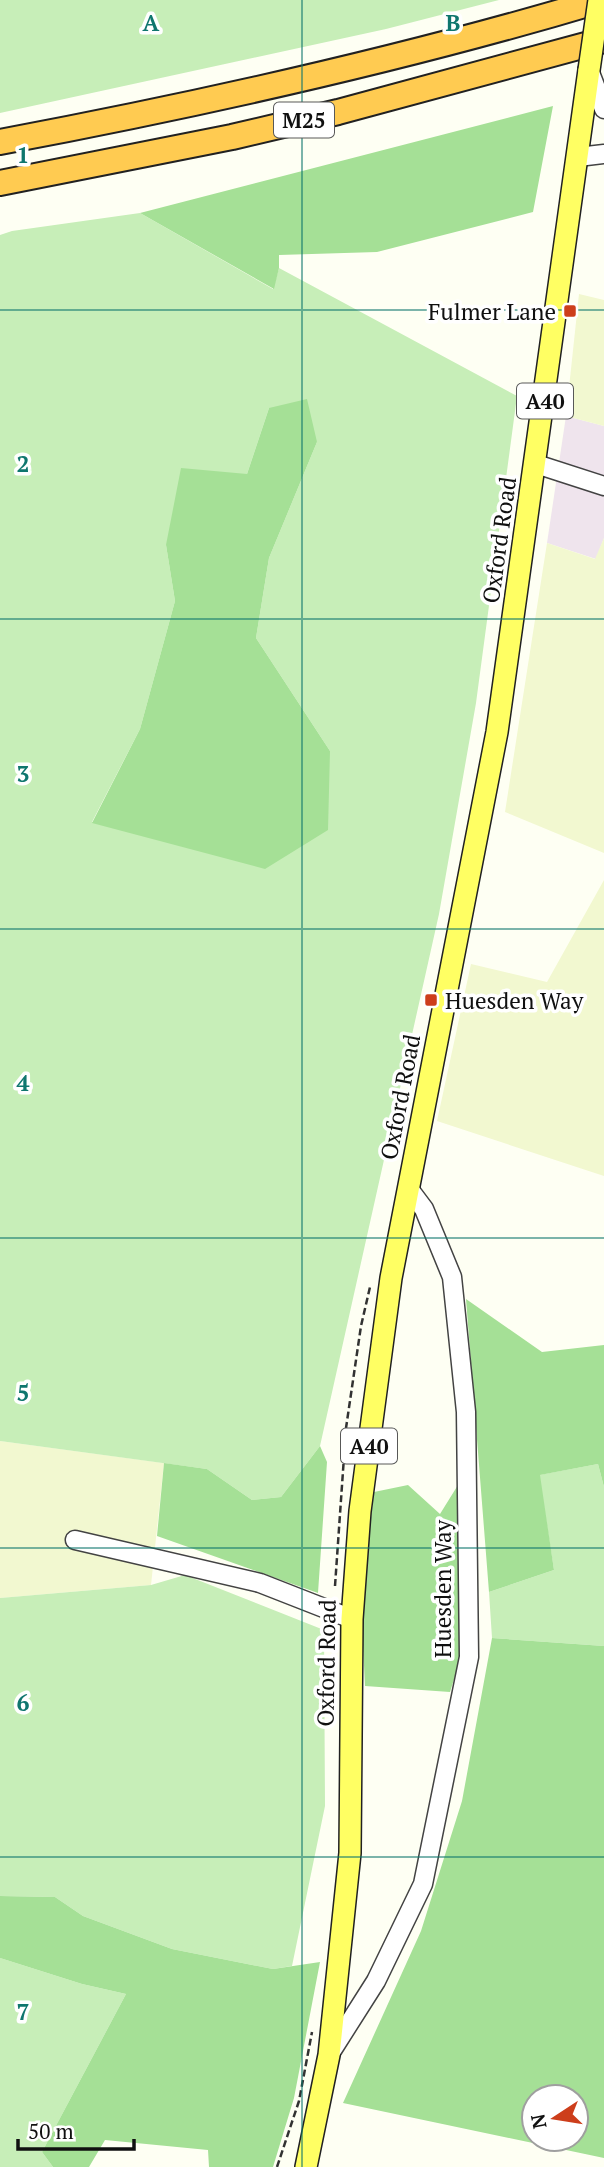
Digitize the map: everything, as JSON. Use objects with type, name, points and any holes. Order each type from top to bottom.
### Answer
[{"type":"highway","name":"M25","points":[[0,142],[134,116],[342,69],[600,0]]},
{"type":"highway","name":"M25","points":[[0,183],[299,121],[447,84],[604,40]]},
{"type":"main road","name":"Oxford Road","points":[[306,2167],[329,2055],[350,1853],[352,1619],[360,1511],[390,1291],[497,732],[600,0]]},
{"type":"street","points":[[589,70],[604,109]]},
{"type":"street","points":[[578,157],[604,154]]},
{"type":"street","points":[[536,464],[604,486]]},
{"type":"street","name":"Huesden Way","points":[[329,2055],[376,1981],[423,1884],[469,1657],[466,1412],[452,1277],[424,1209],[409,1189]]},
{"type":"street","points":[[75,1540],[260,1583],[352,1619]]},
{"type":"shaded area","points":[[566,416],[604,426],[604,538],[596,559],[547,543]]},
{"type":"green space","points":[[0,0],[499,0],[386,29],[0,113]]},
{"type":"green space","points":[[553,106],[533,212],[377,252],[279,255],[274,289],[140,213]]},
{"type":"green space","points":[[140,213],[273,289],[279,268],[517,396],[476,703],[439,914],[320,1446],[281,1497],[252,1500],[207,1469],[0,1441],[0,235]],"holes":[[[269,408],[317,442],[269,558],[256,638],[330,751],[92,822],[140,729],[175,601],[166,545],[247,474]]]},
{"type":"green space","points":[[579,294],[604,300],[604,426],[566,416]]},
{"type":"green space","points":[[307,399],[317,442],[269,558],[256,638],[330,751],[328,830],[265,869],[92,823],[140,729],[175,601],[166,545],[181,468],[247,474],[269,408]]},
{"type":"green space","points":[[604,538],[604,853],[505,812],[547,543],[595,559]]},
{"type":"green space","points":[[604,880],[604,1176],[437,1121],[471,964],[547,982]]},
{"type":"green space","points":[[466,1299],[542,1352],[604,1345],[604,1487],[598,1464],[540,1475],[554,1570],[489,1592]]},
{"type":"green space","points":[[0,1441],[164,1463],[151,1585],[0,1598]]},
{"type":"green space","points":[[320,1446],[327,1462],[318,1593],[157,1536],[164,1463],[207,1469],[252,1500],[281,1497]]},
{"type":"green space","points":[[598,1464],[604,1487],[604,1646],[492,1638],[489,1592],[554,1570],[539,1475]]},
{"type":"green space","points":[[408,1485],[440,1514],[458,1485],[461,1657],[450,1692],[365,1686],[361,1603],[374,1492]]},
{"type":"green space","points":[[185,1575],[324,1630],[325,1806],[292,1966],[273,1969],[172,1949],[83,1916],[55,1897],[0,1896],[0,1598],[151,1585]]},
{"type":"green space","points":[[492,1638],[604,1646],[604,2158],[580,2153],[590,2153],[590,2083],[520,2083],[520,2140],[343,2103],[421,1931],[462,1801]]},
{"type":"green space","points":[[0,1896],[55,1897],[83,1916],[172,1949],[273,1969],[320,1962],[294,2098],[273,2167],[209,2167],[208,2150],[105,2140],[89,2167],[53,2167],[42,2152],[126,1994],[82,1984],[0,1958]]},
{"type":"green space","points":[[0,1958],[82,1984],[126,1994],[42,2152],[53,2167],[0,2167]]},
{"type":"place","name":"Fulmer Lane","points":[[570,311]]},
{"type":"place","name":"Huesden Way","points":[[431,1000]]}]
